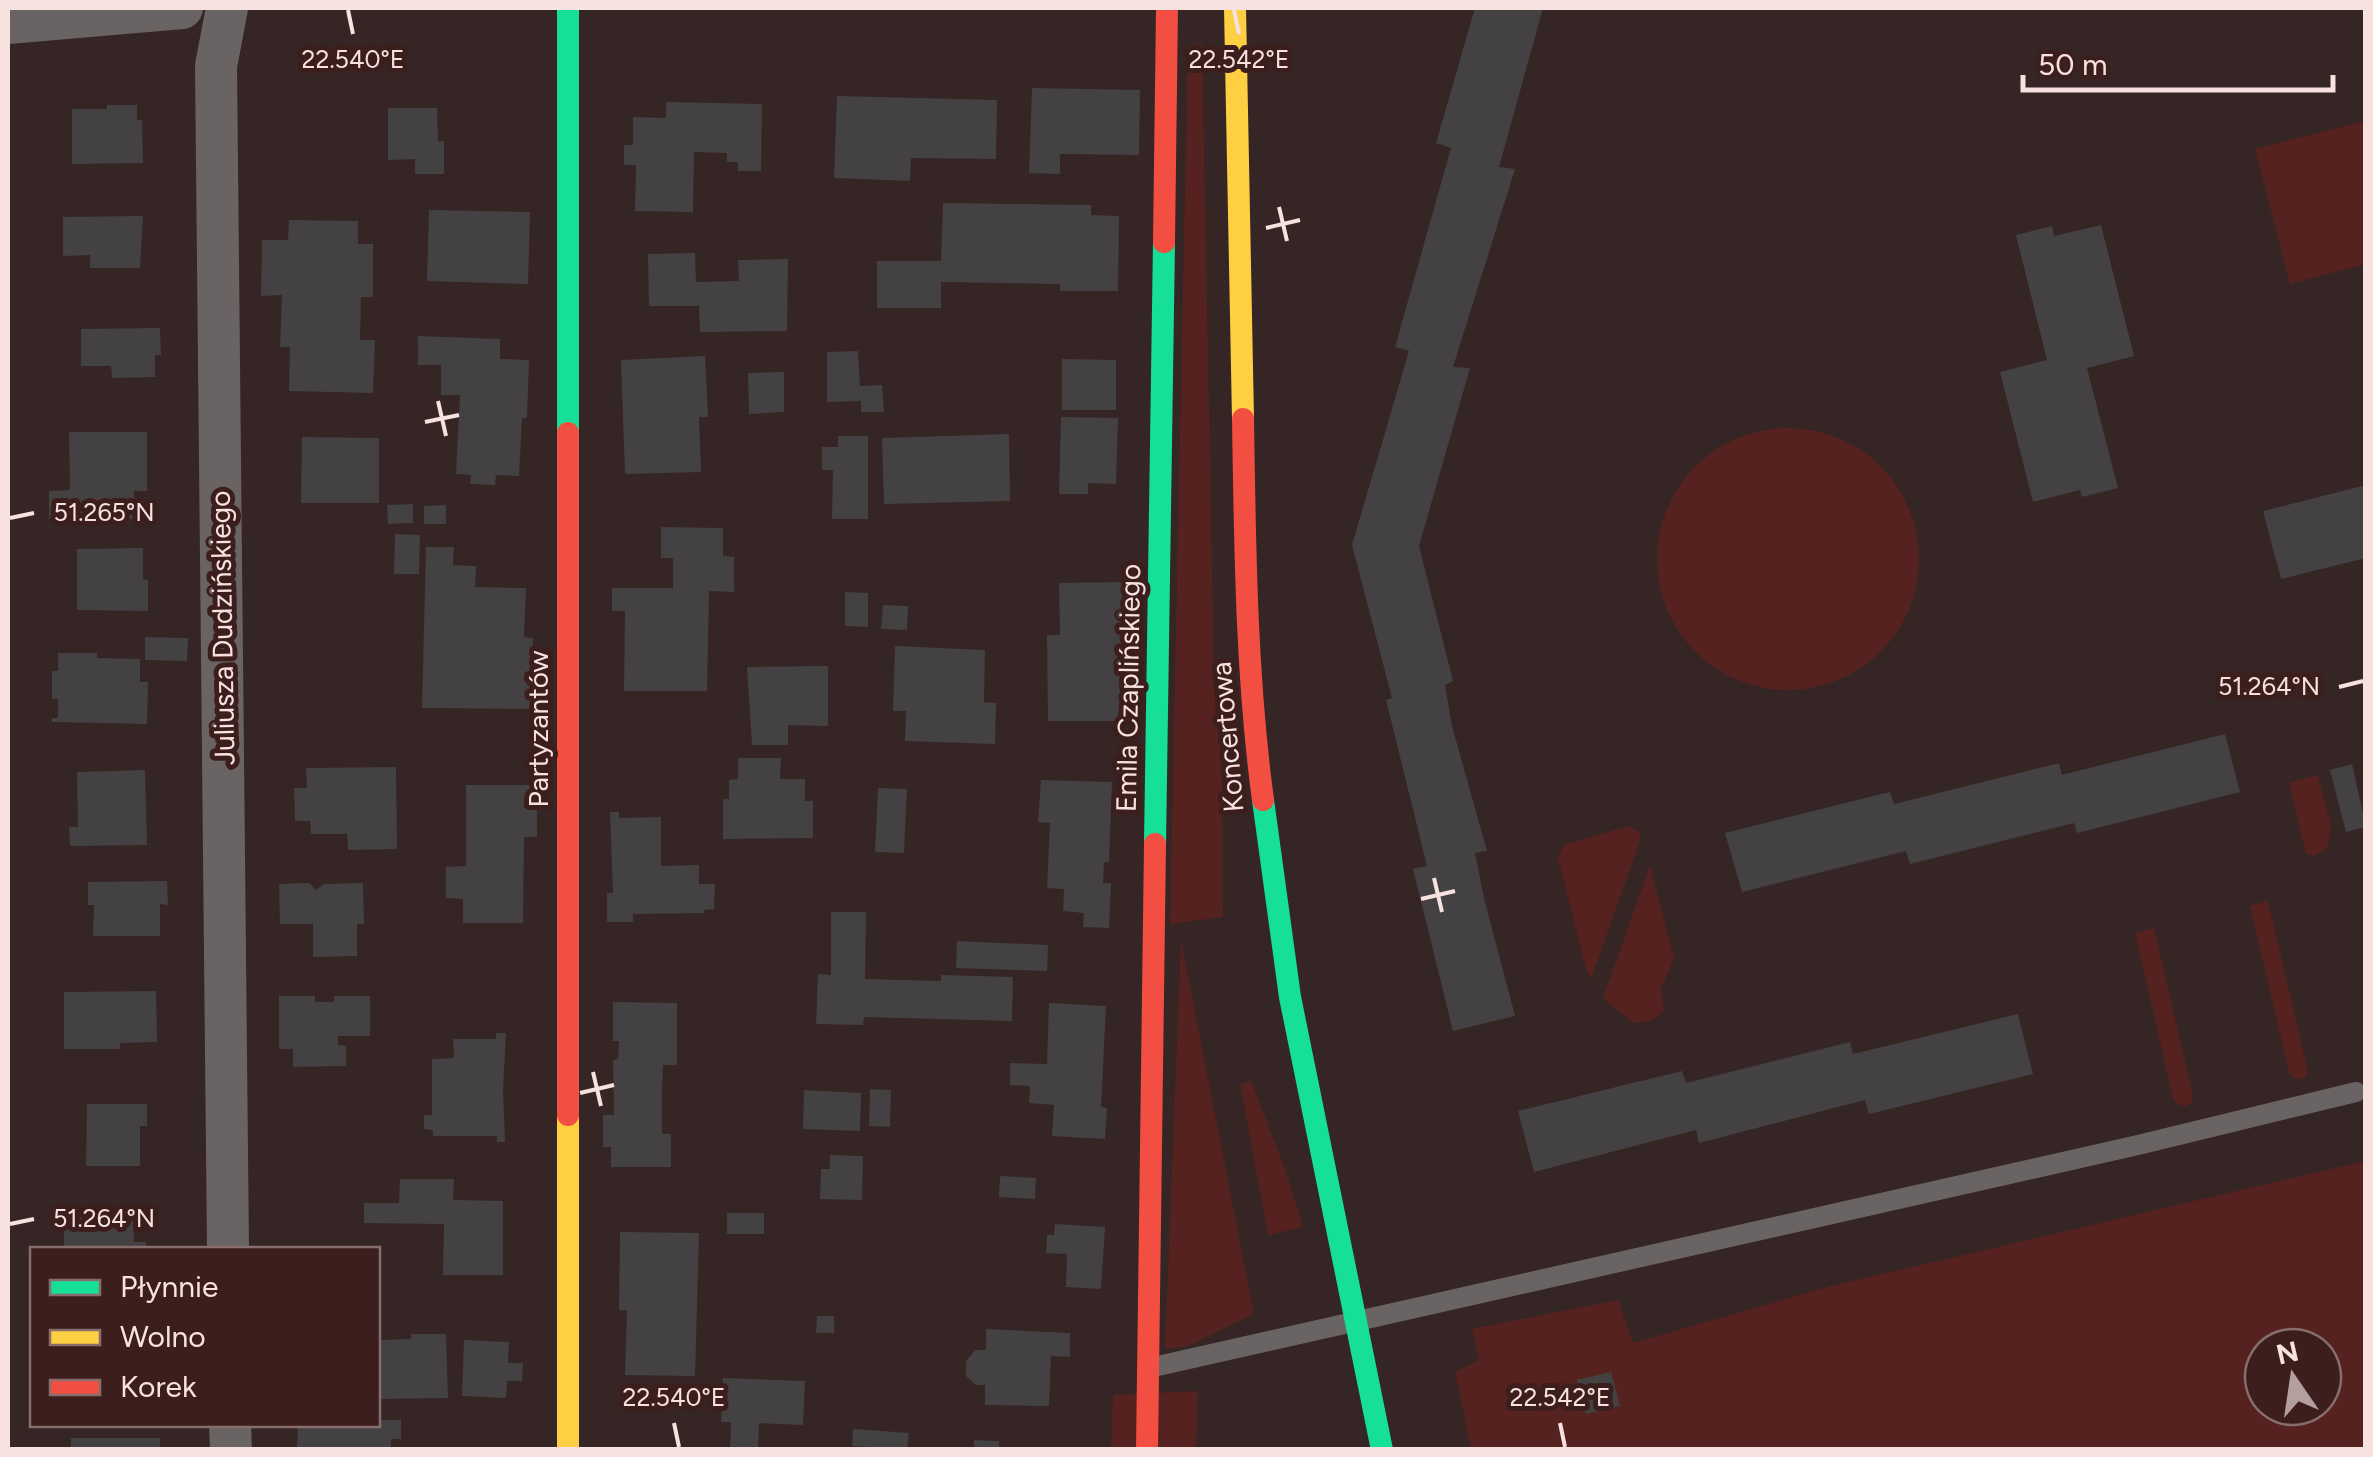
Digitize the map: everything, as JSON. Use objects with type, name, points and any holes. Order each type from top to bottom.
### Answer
[{"type":"street","points":[[8,23],[182,8]]},
{"type":"street","name":"Juliusza Dudzińskiego","points":[[227,8],[216,66],[228,1247]]},
{"type":"street","name":"Partyzantów","points":[[568,8],[568,1450]]},
{"type":"street","name":"Emila Czaplińskiego","points":[[1147,1450],[1168,8]]},
{"type":"street","name":"Koncertowa","points":[[1236,8],[1246,580],[1252,700],[1265,826],[1290,996],[1382,1450]]},
{"type":"lane","points":[[1147,1368],[2138,1145],[2356,1092]]},
{"type":"shaded area","points":[[1202,44],[1214,674],[1222,775],[1223,917],[1170,924],[1188,45]]},
{"type":"shaded area","points":[[2365,121],[2365,264],[2290,284],[2255,149]]},
{"type":"shaded area","points":[[1788,428],[1838,438],[1881,466],[1909,509],[1919,559],[1909,609],[1881,652],[1838,680],[1788,690],[1738,680],[1695,652],[1667,609],[1657,559],[1667,509],[1695,466],[1738,438]]},
{"type":"shaded area","points":[[2318,775],[2331,825],[2327,849],[2314,856],[2306,854],[2289,783]]},
{"type":"shaded area","points":[[1629,826],[1640,832],[1640,841],[1591,979],[1558,858],[1563,845]]},
{"type":"shaded area","points":[[1650,866],[1674,958],[1661,989],[1664,1011],[1650,1021],[1633,1023],[1604,995]]},
{"type":"shaded area","points":[[2268,901],[2307,1067],[2307,1075],[2301,1079],[2293,1078],[2289,1072],[2250,906]]},
{"type":"shaded area","points":[[2154,928],[2193,1095],[2186,1106],[2173,1099],[2135,933]]},
{"type":"shaded area","points":[[1181,940],[1254,1314],[1188,1346],[1165,1349]]},
{"type":"shaded area","points":[[1251,1081],[1303,1227],[1268,1235],[1240,1084]]},
{"type":"shaded area","points":[[2365,1161],[2365,1449],[1471,1449],[1455,1372],[1479,1360],[1472,1329],[1618,1300],[1633,1343],[1831,1286]]},
{"type":"shaded area","points":[[1198,1391],[1196,1449],[1111,1450],[1113,1395]]},
{"type":"building","points":[[1475,8],[1543,8],[1499,167],[1515,169],[1453,367],[1470,368],[1419,546],[1453,681],[1445,685],[1452,726],[1487,851],[1475,853],[1484,898],[1515,1016],[1453,1031],[1413,869],[1427,866],[1386,700],[1392,698],[1352,545],[1409,351],[1395,347],[1451,148],[1436,143]]},
{"type":"building","points":[[1032,88],[1140,90],[1139,155],[1060,154],[1060,174],[1029,173]]},
{"type":"building","points":[[837,96],[997,100],[996,159],[911,158],[910,181],[834,178]]},
{"type":"building","points":[[666,102],[762,104],[761,171],[738,171],[738,162],[727,162],[727,153],[694,152],[693,212],[635,211],[636,165],[624,165],[624,145],[633,145],[633,117],[666,118]]},
{"type":"building","points":[[107,105],[137,105],[137,120],[142,120],[143,163],[72,164],[72,109],[107,109]]},
{"type":"building","points":[[388,108],[437,108],[438,141],[444,141],[444,174],[415,174],[415,159],[388,160]]},
{"type":"building","points":[[943,203],[1091,205],[1091,215],[1119,216],[1118,291],[1060,291],[1060,284],[941,282],[941,308],[877,308],[877,261],[941,261]]},
{"type":"building","points":[[429,210],[530,212],[528,284],[427,281]]},
{"type":"building","points":[[143,216],[140,268],[90,268],[90,255],[63,256],[63,217]]},
{"type":"building","points":[[289,220],[358,221],[358,244],[373,244],[373,297],[361,297],[360,340],[375,340],[373,393],[289,391],[290,347],[280,347],[282,295],[261,296],[262,240],[288,240]]},
{"type":"building","points":[[2101,225],[2134,356],[2087,368],[2118,488],[2082,497],[2080,490],[2033,502],[2000,372],[2047,360],[2016,235],[2052,226],[2054,236]]},
{"type":"building","points":[[695,253],[696,282],[739,281],[738,260],[788,259],[787,331],[700,332],[699,306],[649,306],[648,254]]},
{"type":"building","points":[[160,328],[161,355],[155,355],[155,377],[112,378],[111,366],[81,366],[81,329]]},
{"type":"building","points":[[418,336],[500,339],[500,359],[529,360],[519,476],[496,475],[495,485],[470,484],[471,475],[456,474],[460,395],[441,395],[441,365],[418,365]]},
{"type":"building","points":[[858,351],[860,386],[882,385],[884,412],[861,412],[861,401],[827,402],[827,352]]},
{"type":"building","points":[[705,356],[708,417],[699,417],[701,472],[625,474],[621,360]]},
{"type":"building","points":[[1062,359],[1116,360],[1116,410],[1062,410]]},
{"type":"building","points":[[784,372],[784,412],[749,414],[748,373]]},
{"type":"building","points":[[1061,417],[1118,418],[1116,484],[1088,483],[1088,494],[1059,494]]},
{"type":"building","points":[[69,432],[147,432],[147,491],[134,491],[134,498],[141,498],[141,519],[49,519],[49,491],[70,490]]},
{"type":"building","points":[[1009,434],[1010,501],[884,504],[882,438]]},
{"type":"building","points":[[838,436],[868,436],[868,519],[832,519],[833,470],[822,470],[822,447],[838,447]]},
{"type":"building","points":[[302,437],[379,438],[379,503],[301,503]]},
{"type":"building","points":[[2366,485],[2366,558],[2281,579],[2263,511]]},
{"type":"building","points":[[413,504],[413,523],[388,524],[387,505]]},
{"type":"building","points":[[446,505],[446,524],[424,524],[424,506]]},
{"type":"building","points":[[661,527],[723,528],[723,556],[734,557],[734,592],[709,591],[707,691],[624,691],[625,611],[612,611],[612,588],[673,588],[673,558],[661,558]]},
{"type":"building","points":[[395,534],[420,535],[419,574],[394,574]]},
{"type":"building","points":[[426,547],[454,547],[453,565],[476,566],[475,587],[526,588],[524,637],[533,638],[532,709],[422,708]]},
{"type":"building","points":[[143,548],[148,611],[77,610],[77,549]]},
{"type":"building","points":[[1124,582],[1125,721],[1048,721],[1047,635],[1060,635],[1059,583]]},
{"type":"building","points":[[845,592],[868,593],[868,627],[845,626]]},
{"type":"building","points":[[883,605],[908,606],[907,630],[881,629]]},
{"type":"building","points":[[145,637],[188,638],[187,661],[145,660]]},
{"type":"building","points":[[895,646],[985,650],[984,702],[996,703],[995,744],[905,741],[906,711],[893,711]]},
{"type":"building","points":[[58,653],[140,659],[140,682],[148,682],[147,724],[52,722],[52,718],[58,718],[58,699],[52,699],[52,671],[58,671]]},
{"type":"building","points":[[828,666],[828,726],[788,725],[788,745],[752,745],[747,667]]},
{"type":"building","points":[[2225,734],[2240,792],[2077,833],[2074,823],[1910,864],[1906,851],[1742,892],[1725,833],[1890,792],[1894,804],[2059,763],[2062,775]]},
{"type":"building","points":[[738,758],[781,758],[780,779],[805,779],[805,801],[813,801],[813,838],[723,839],[723,799],[729,799],[729,780],[738,779]]},
{"type":"building","points":[[2352,764],[2366,827],[2346,832],[2330,770]]},
{"type":"building","points":[[396,767],[397,849],[348,850],[347,834],[311,834],[310,821],[295,821],[294,788],[307,788],[306,768]]},
{"type":"building","points":[[145,770],[147,845],[70,846],[69,827],[78,827],[77,772]]},
{"type":"building","points":[[1041,780],[1112,782],[1109,862],[1104,862],[1103,883],[1111,883],[1109,928],[1083,927],[1084,913],[1063,911],[1064,889],[1047,888],[1050,823],[1038,822]]},
{"type":"building","points":[[466,785],[537,785],[537,837],[524,837],[523,923],[463,923],[463,899],[446,898],[446,867],[466,866]]},
{"type":"building","points":[[878,788],[907,789],[904,853],[875,852]]},
{"type":"building","points":[[610,812],[619,812],[619,818],[661,817],[661,866],[699,865],[699,884],[715,884],[714,909],[704,913],[633,914],[633,922],[607,922],[607,893],[613,893]]},
{"type":"building","points":[[167,881],[168,905],[160,904],[160,936],[93,936],[94,905],[88,905],[88,882]]},
{"type":"building","points":[[309,883],[316,890],[324,884],[363,883],[364,924],[357,924],[357,956],[313,957],[313,924],[280,924],[279,884]]},
{"type":"building","points":[[831,912],[866,912],[865,979],[941,981],[941,975],[1013,977],[1012,1021],[864,1017],[863,1025],[816,1024],[818,974],[831,975]]},
{"type":"building","points":[[957,941],[1048,945],[1047,971],[956,968]]},
{"type":"building","points":[[156,991],[157,1042],[120,1043],[120,1049],[64,1049],[64,992]]},
{"type":"building","points":[[279,996],[315,996],[315,1002],[334,1002],[334,996],[370,996],[370,1036],[338,1036],[338,1045],[346,1046],[346,1066],[293,1067],[293,1049],[279,1049]]},
{"type":"building","points":[[613,1002],[677,1003],[677,1065],[663,1065],[662,1089],[662,1134],[671,1134],[671,1167],[611,1167],[611,1147],[603,1147],[603,1115],[614,1115],[613,1060],[618,1059],[619,1041],[613,1041]]},
{"type":"building","points":[[1049,1003],[1106,1006],[1101,1107],[1107,1108],[1105,1139],[1052,1136],[1054,1105],[1029,1103],[1030,1086],[1010,1085],[1010,1063],[1047,1064]]},
{"type":"building","points":[[2018,1014],[2033,1074],[1869,1114],[1865,1100],[1699,1143],[1696,1130],[1534,1172],[1518,1111],[1682,1071],[1686,1083],[1850,1042],[1853,1054]]},
{"type":"building","points":[[496,1033],[506,1033],[505,1142],[497,1142],[497,1136],[433,1136],[433,1130],[424,1129],[424,1115],[432,1115],[432,1059],[454,1058],[453,1039],[496,1039]]},
{"type":"building","points":[[870,1089],[891,1090],[890,1127],[869,1126]]},
{"type":"building","points":[[804,1090],[861,1093],[860,1131],[803,1129]]},
{"type":"building","points":[[87,1104],[147,1104],[147,1126],[140,1126],[140,1166],[86,1166]]},
{"type":"building","points":[[830,1155],[863,1156],[862,1200],[820,1199],[821,1169],[830,1169]]},
{"type":"building","points":[[1000,1176],[1036,1178],[1035,1199],[999,1197]]},
{"type":"building","points":[[400,1179],[454,1179],[453,1200],[503,1201],[503,1275],[443,1275],[444,1224],[364,1223],[364,1203],[399,1203]]},
{"type":"building","points":[[108,1207],[108,1219],[133,1219],[134,1242],[146,1242],[146,1247],[64,1247],[64,1215],[90,1216],[90,1208]]},
{"type":"building","points":[[727,1213],[764,1213],[764,1234],[727,1234]]},
{"type":"building","points":[[1055,1224],[1105,1227],[1101,1289],[1066,1287],[1067,1254],[1046,1253],[1047,1235],[1054,1235]]},
{"type":"building","points":[[620,1232],[699,1233],[695,1376],[625,1375],[627,1310],[619,1310]]},
{"type":"building","points":[[817,1316],[834,1316],[834,1333],[816,1333]]},
{"type":"building","points":[[986,1329],[1070,1333],[1070,1357],[1051,1356],[1049,1406],[985,1405],[985,1385],[976,1385],[966,1376],[966,1361],[975,1350],[986,1350]]},
{"type":"building","points":[[411,1334],[446,1334],[448,1398],[380,1399],[380,1340],[411,1339]]},
{"type":"building","points":[[464,1340],[509,1342],[508,1363],[523,1363],[522,1381],[507,1381],[506,1398],[462,1396]]},
{"type":"building","points":[[1611,1372],[1620,1406],[1586,1414],[1577,1380]]},
{"type":"building","points":[[723,1378],[805,1381],[803,1425],[759,1423],[758,1450],[730,1450],[731,1422],[721,1422]]},
{"type":"building","points":[[380,1420],[401,1420],[401,1439],[391,1439],[391,1450],[297,1450],[298,1427],[380,1427]]},
{"type":"building","points":[[853,1429],[909,1433],[907,1449],[852,1446]]},
{"type":"building","points":[[71,1438],[160,1438],[160,1450],[71,1450]]},
{"type":"building","points":[[974,1440],[999,1441],[999,1450],[974,1450]]},
{"type":"traffic: fast","points":[[568,8],[568,433]]},
{"type":"traffic: fast","points":[[1155,844],[1164,242]]},
{"type":"traffic: fast","points":[[1263,800],[1290,997],[1382,1450]]},
{"type":"traffic: slow","points":[[1235,8],[1243,419]]},
{"type":"traffic: slow","points":[[568,1115],[568,1450]]},
{"type":"traffic: jam","points":[[1164,242],[1167,8]]},
{"type":"traffic: jam","points":[[1243,419],[1250,658],[1263,800]]},
{"type":"traffic: jam","points":[[568,433],[568,1115]]},
{"type":"traffic: jam","points":[[1147,1450],[1155,844]]}]
